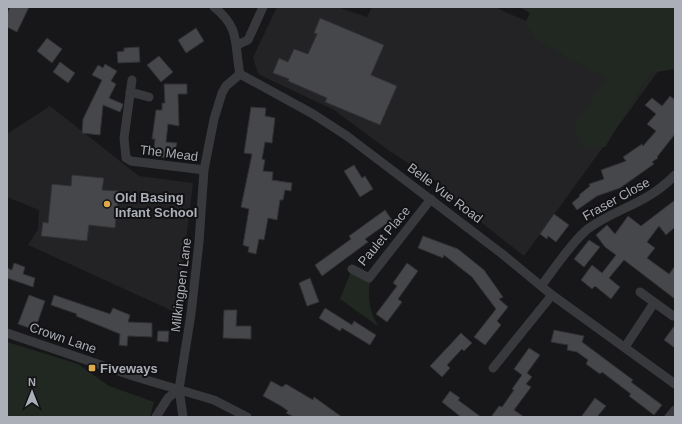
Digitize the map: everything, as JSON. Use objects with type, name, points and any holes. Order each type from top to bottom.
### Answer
[{"type":"street","points":[[214,7],[231,25],[237,45],[237,62],[240,74]]},
{"type":"street","points":[[237,45],[248,40],[263,7]]},
{"type":"street","name":"Milkingpen Lane","points":[[183,417],[179,389],[191,314],[199,242],[204,170],[214,119],[222,93],[226,86],[240,74]]},
{"type":"street","name":"Belle Vue Road","points":[[240,74],[313,114],[347,136],[542,285],[552,295],[675,384]]},
{"type":"street","name":"The Mead","points":[[132,80],[124,138],[126,158],[131,161],[204,170]]},
{"type":"street","points":[[130,92],[149,97]]},
{"type":"street","name":"Fraser Close","points":[[542,285],[587,230],[599,222],[650,197],[675,175]]},
{"type":"street","name":"Paulet Place","points":[[352,269],[369,278],[431,199]]},
{"type":"street","points":[[640,292],[673,316]]},
{"type":"street","points":[[493,368],[552,295]]},
{"type":"street","points":[[625,347],[654,302]]},
{"type":"street","name":"Crown Lane","points":[[7,333],[136,377],[214,400],[247,417]]},
{"type":"street","points":[[156,417],[168,398],[179,389]]},
{"type":"street","points":[[669,417],[675,410]]},
{"type":"shaded area","points":[[277,7],[337,7],[367,17],[372,7],[496,7],[623,60],[659,70],[524,256],[458,204],[440,184],[388,150],[334,110],[258,74],[253,57]]},
{"type":"shaded area","points":[[519,7],[675,7],[675,69],[650,73],[605,147],[583,147],[575,132],[575,125],[606,78],[535,39],[529,28],[524,25],[530,13]]},
{"type":"shaded area","name":"Old Basing Infant School","points":[[50,106],[139,176],[193,183],[177,313],[28,245],[38,229],[39,210],[7,197],[7,134]]},
{"type":"shaded area","points":[[352,269],[370,278],[369,291],[371,309],[375,321],[379,327],[340,299]]},
{"type":"shaded area","points":[[7,342],[78,364],[109,386],[154,402],[150,417],[7,417]]},
{"type":"building","points":[[10,7],[29,7],[17,32],[7,27],[7,14]]},
{"type":"building","points":[[320,18],[384,45],[371,75],[397,86],[380,125],[325,102],[327,98],[288,81],[289,79],[273,73],[279,58],[288,62],[294,49],[308,54],[317,34],[314,33]]},
{"type":"building","points":[[196,28],[204,41],[186,53],[178,40]]},
{"type":"building","points":[[47,38],[62,49],[52,63],[37,51]]},
{"type":"building","points":[[139,47],[140,62],[118,63],[117,52],[124,51],[124,48]]},
{"type":"building","points":[[159,56],[173,72],[161,82],[147,65]]},
{"type":"building","points":[[60,62],[75,73],[68,83],[53,72]]},
{"type":"building","points":[[105,64],[117,71],[111,81],[116,84],[109,98],[123,104],[122,108],[120,112],[103,105],[100,135],[82,133],[83,119],[102,80],[92,75],[98,65],[103,68]]},
{"type":"building","points":[[164,84],[187,84],[187,94],[178,94],[179,126],[168,124],[166,142],[177,143],[175,151],[168,151],[167,158],[153,156],[155,139],[152,139],[156,110],[162,110],[162,103],[165,103]]},
{"type":"building","points":[[670,96],[675,100],[675,134],[657,157],[658,158],[652,162],[654,164],[620,188],[597,196],[577,210],[572,203],[590,186],[589,184],[604,179],[601,170],[626,161],[623,157],[642,144],[643,146],[656,131],[647,124],[656,114],[645,105],[652,98],[662,106]]},
{"type":"building","points":[[251,107],[266,108],[265,116],[275,118],[272,143],[265,142],[262,159],[265,160],[263,171],[273,172],[272,180],[292,183],[291,191],[285,190],[283,200],[280,200],[277,220],[268,218],[264,240],[259,239],[256,254],[248,252],[249,247],[243,245],[249,209],[241,207],[252,154],[244,153]]},
{"type":"building","points":[[354,165],[362,178],[365,176],[373,189],[360,197],[344,171]]},
{"type":"building","points":[[72,175],[104,178],[102,190],[119,191],[115,228],[89,225],[87,241],[41,236],[43,222],[48,223],[52,184],[71,186]]},
{"type":"building","points":[[675,200],[675,227],[666,235],[659,226],[647,242],[655,248],[647,258],[669,274],[675,266],[675,299],[624,260],[609,278],[620,287],[611,299],[595,286],[592,289],[581,280],[592,265],[602,273],[616,255],[605,247],[596,235],[607,225],[615,234],[628,216],[641,226]]},
{"type":"building","points":[[385,210],[392,220],[365,239],[368,242],[322,276],[315,265],[351,239],[349,236]]},
{"type":"building","points":[[554,214],[569,225],[556,242],[548,236],[547,239],[540,234]]},
{"type":"building","points":[[423,236],[458,249],[484,270],[503,297],[499,299],[508,307],[497,321],[501,325],[485,345],[474,337],[496,309],[472,277],[444,255],[443,258],[418,248]]},
{"type":"building","points":[[589,240],[600,247],[584,267],[574,259]]},
{"type":"building","points":[[14,263],[25,267],[23,274],[35,278],[33,287],[7,278],[7,268],[12,270]]},
{"type":"building","points":[[407,263],[418,271],[398,299],[402,302],[387,322],[376,314],[397,286],[393,283]]},
{"type":"building","points":[[310,278],[319,302],[307,306],[299,283]]},
{"type":"building","points":[[29,295],[45,301],[35,330],[18,324]]},
{"type":"building","points":[[54,295],[110,314],[113,308],[130,315],[128,322],[152,323],[152,337],[128,336],[127,346],[119,345],[120,334],[76,316],[77,314],[51,305]]},
{"type":"building","points":[[325,308],[352,325],[354,321],[376,335],[370,345],[342,328],[340,331],[319,318]]},
{"type":"building","points":[[224,310],[237,310],[236,326],[251,326],[251,339],[223,338]]},
{"type":"building","points":[[675,325],[675,348],[664,340]]},
{"type":"building","points":[[554,330],[584,336],[582,342],[633,380],[631,382],[662,405],[654,415],[629,396],[631,394],[602,372],[600,374],[586,364],[588,360],[577,352],[567,350],[568,345],[551,342]]},
{"type":"building","points":[[158,331],[169,331],[168,342],[157,341]]},
{"type":"building","points":[[461,333],[472,343],[464,351],[462,349],[447,365],[450,368],[442,377],[430,366]]},
{"type":"building","points":[[529,348],[540,355],[527,373],[532,377],[526,384],[531,387],[514,410],[524,417],[491,417],[499,406],[502,407],[514,390],[512,389],[522,375],[514,369]]},
{"type":"building","points":[[271,381],[282,387],[286,384],[313,400],[314,397],[342,417],[294,417],[286,413],[288,411],[263,396]]},
{"type":"building","points":[[450,391],[460,398],[458,400],[481,417],[461,417],[442,402]]},
{"type":"building","points":[[595,398],[606,406],[597,417],[581,417]]},
{"type":"place","name":"Old Basing Infant School","points":[[107,204]]},
{"type":"place","name":"Fiveways","points":[[92,368]]}]
